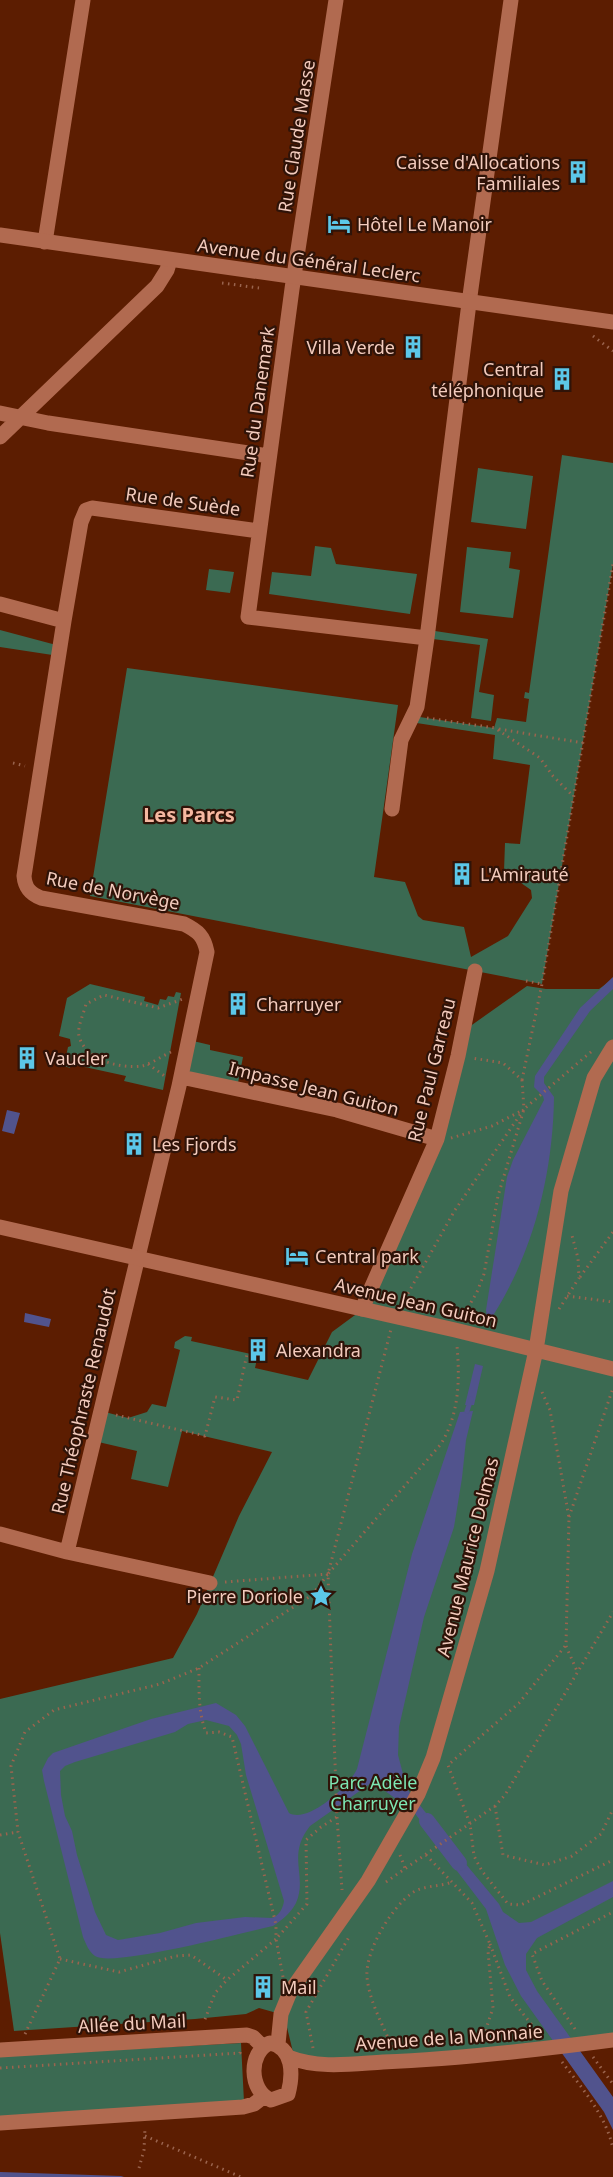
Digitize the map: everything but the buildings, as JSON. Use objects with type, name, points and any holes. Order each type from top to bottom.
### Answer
[{"type":"street","points":[[45,242],[83,0]]},
{"type":"street","name":"Rue Claude Masse","points":[[294,277],[336,0]]},
{"type":"street","points":[[392,809],[401,740],[417,707],[511,0]]},
{"type":"street","name":"Avenue du Général Leclerc","points":[[0,235],[613,322]]},
{"type":"street","points":[[0,437],[157,286],[170,260]]},
{"type":"street","name":"Rue du Danemark","points":[[259,531],[294,277]]},
{"type":"street","points":[[0,413],[48,423],[269,456]]},
{"type":"street","name":"Rue de Suède","points":[[64,621],[81,522],[86,510],[100,508],[259,531],[248,616],[427,638]]},
{"type":"street","points":[[0,604],[64,621]]},
{"type":"street","name":"Rue de Norvège","points":[[64,621],[24,876],[25,885],[29,891],[41,898],[184,924],[194,929],[205,940],[207,952],[180,1081],[137,1258]]},
{"type":"street","name":"Rue Paul Garreau","points":[[362,1309],[437,1139],[458,1056],[475,971]]},
{"type":"street","name":"Avenue Maurice Delmas","points":[[278,2044],[282,2013],[290,1992],[368,1881],[418,1794],[433,1758],[487,1571],[536,1350],[561,1191],[594,1078],[611,1049]]},
{"type":"street","name":"Impasse Jean Guiton","points":[[180,1081],[337,1110],[437,1139]]},
{"type":"street","name":"Avenue Jean Guiton","points":[[0,1227],[455,1330],[613,1369]]},
{"type":"street","name":"Rue Théophraste Renaudot","points":[[67,1552],[137,1258]]},
{"type":"street","points":[[0,1534],[67,1552],[210,1583]]},
{"type":"street","name":"Allée du Mail","points":[[0,2050],[247,2035],[253,2037],[262,2046]]},
{"type":"street","name":"Avenue de la Monnaie","points":[[288,2057],[316,2065],[476,2057],[588,2046],[613,2040]]},
{"type":"street","points":[[270,2043],[278,2044],[285,2050],[288,2057],[291,2079],[288,2094],[271,2100],[263,2097],[255,2079],[255,2059],[262,2046],[270,2043]]},
{"type":"street","points":[[0,2122],[243,2107],[254,2104],[263,2097]]},
{"type":"path","points":[[586,332],[613,351]]},
{"type":"path","points":[[18,2049],[60,1959],[18,1832],[11,1766],[25,1732],[54,1710],[160,1684],[199,1668],[312,1595],[441,1444],[453,1420],[459,1380],[455,1330],[477,1292],[484,1274],[498,1196],[524,1109],[522,1080],[542,984],[613,564]]},
{"type":"path","points":[[413,716],[495,728],[540,738],[583,743]]},
{"type":"path","points":[[495,728],[540,758],[573,797]]},
{"type":"path","points":[[526,981],[542,984]]},
{"type":"path","points":[[188,1042],[148,1064],[131,1066],[108,1063],[85,1049],[78,1034],[86,1004],[104,995],[158,1008],[199,994]]},
{"type":"path","points":[[437,1139],[458,1138],[492,1126],[524,1109],[601,1043],[611,1049]]},
{"type":"path","points":[[458,1056],[503,1063],[522,1080]]},
{"type":"path","points":[[148,1064],[180,1081]]},
{"type":"path","points":[[344,1915],[337,1817],[328,1574],[394,1317],[455,1210],[524,1109]]},
{"type":"path","points":[[570,1230],[578,1258],[579,1278]]},
{"type":"path","points":[[557,1314],[579,1278],[613,1232]]},
{"type":"path","points":[[567,1296],[591,1297],[613,1302]]},
{"type":"path","points":[[100,1411],[205,1436],[215,1397],[237,1400],[247,1353]]},
{"type":"path","points":[[569,1518],[613,1388]]},
{"type":"path","points":[[541,1389],[550,1410],[569,1518],[566,1645],[577,1671]]},
{"type":"path","points":[[210,1583],[328,1574]]},
{"type":"path","points":[[384,1884],[495,1806],[505,1795],[613,1611]]},
{"type":"path","points":[[566,1645],[519,1703],[448,1765],[470,1824],[474,1856],[508,1904],[521,1905],[613,1860]]},
{"type":"path","points":[[199,1668],[199,1707],[206,1733],[219,1732],[232,1737],[276,1925],[276,1939],[283,1978],[290,1992]]},
{"type":"path","points":[[495,1806],[503,1855],[545,1865],[572,1856],[601,1834],[613,1809]]},
{"type":"path","points":[[197,2039],[215,1994],[227,1980],[276,1939],[307,1904],[306,1840],[337,1817]]},
{"type":"path","points":[[0,1835],[18,1832]]},
{"type":"path","points":[[426,1855],[472,1903],[490,1944],[488,1951],[493,2008],[476,2057]]},
{"type":"path","points":[[399,2061],[369,1989],[366,1975],[368,1962],[380,1931],[400,1904],[412,1893],[426,1887],[452,1882]]},
{"type":"path","points":[[577,2032],[542,1981],[532,1954],[613,1912]]},
{"type":"path","points":[[316,2065],[306,2012],[351,1935]]},
{"type":"path","points":[[60,1959],[119,1972],[176,1956],[191,1955],[227,1980]]},
{"type":"path","points":[[588,2046],[613,2084]]},
{"type":"path","points":[[139,2168],[144,2151],[145,2114]]},
{"type":"path","points":[[145,2136],[241,2177]]},
{"type":"green space","points":[[562,455],[613,463],[613,564],[542,984],[90,896],[127,668],[398,705],[374,877],[405,882],[418,916],[423,920],[464,927],[471,957],[508,936],[532,898],[531,890],[504,871],[505,843],[520,844],[530,765],[493,759],[495,735],[410,722],[413,716],[494,728],[497,718],[526,722],[529,699],[524,698],[525,692],[529,693]]},
{"type":"green space","points":[[478,468],[533,476],[526,529],[471,522]]},
{"type":"green space","points":[[315,546],[331,548],[336,564],[417,574],[410,614],[269,594],[272,572],[311,576]]},
{"type":"green space","points":[[467,547],[511,552],[509,568],[520,570],[513,618],[460,612]]},
{"type":"green space","points":[[209,569],[234,572],[230,593],[206,590]]},
{"type":"green space","points":[[0,630],[60,646],[59,656],[0,647]]},
{"type":"green space","points":[[435,631],[488,639],[479,692],[494,695],[491,721],[471,718],[480,645],[433,639]]},
{"type":"green space","name":"Parc Adèle Charruyer","points":[[613,979],[613,2034],[475,2052],[317,2059],[293,2052],[284,2015],[259,2008],[246,2014],[195,2019],[14,2031],[0,1933],[0,1699],[173,1658],[197,1614],[239,1516],[272,1452],[182,1431],[168,1487],[131,1479],[137,1451],[94,1441],[101,1411],[128,1418],[147,1412],[152,1404],[166,1407],[180,1350],[174,1348],[175,1342],[185,1336],[192,1337],[191,1341],[258,1354],[255,1368],[308,1380],[332,1332],[370,1304],[469,1027],[527,986],[546,989],[599,989]]},
{"type":"green space","points":[[90,984],[145,997],[144,1001],[158,1005],[160,999],[166,1000],[168,996],[174,997],[176,992],[181,993],[163,1090],[124,1081],[126,1076],[71,1064],[70,1068],[64,1066],[68,1047],[71,1046],[70,1039],[59,1036],[67,998]]},
{"type":"green space","points":[[189,1040],[210,1045],[210,1050],[243,1057],[237,1088],[181,1077]]},
{"type":"green space","points":[[241,2043],[244,2102],[0,2117],[0,2056]]},
{"type":"water","points":[[613,977],[613,989],[590,1011],[544,1077],[544,1083],[554,1097],[553,1126],[545,1182],[539,1210],[520,1264],[492,1320],[487,1318],[486,1310],[507,1177],[513,1160],[544,1100],[534,1087],[535,1076],[580,1008]]},
{"type":"water","points":[[7,1110],[20,1113],[14,1134],[2,1131]]},
{"type":"water","points":[[25,1313],[51,1319],[49,1327],[24,1322]]},
{"type":"water","points":[[475,1364],[483,1366],[474,1405],[465,1405]]},
{"type":"water","points":[[473,1411],[466,1440],[454,1527],[424,1617],[399,1727],[398,1755],[407,1789],[445,1837],[436,1842],[414,1812],[371,1783],[310,1826],[299,1847],[300,1884],[296,1903],[286,1916],[273,1926],[151,1953],[126,1957],[95,1956],[89,1950],[83,1937],[44,1781],[42,1770],[48,1758],[53,1753],[151,1719],[216,1703],[236,1715],[245,1726],[289,1813],[297,1815],[307,1813],[327,1802],[346,1785],[357,1769],[412,1554],[460,1412]],"holes":[[[206,1720],[229,1726],[241,1744],[246,1775],[284,1901],[283,1906],[272,1918],[245,1917],[196,1923],[160,1933],[118,1940],[106,1935],[95,1912],[72,1831],[65,1816],[60,1771],[75,1762],[175,1732],[188,1724]]]},
{"type":"water","points":[[450,1845],[499,1904],[503,1912],[519,1923],[531,1922],[613,1881],[613,1897],[537,1938],[526,1954],[526,1970],[537,1991],[613,2097],[613,2130],[604,2112],[521,1996],[505,1965],[486,1909],[441,1850]]},
{"type":"water","points":[[0,2172],[121,2176],[124,2177],[0,2177]]},
{"type":"waterway","points":[[467,1411],[471,1399]]},
{"type":"waterway","points":[[427,1821],[459,1863]]},
{"type":"place","name":"Caisse d'Allocations Familiales","points":[[578,172]]},
{"type":"place","name":"Hôtel Le Manoir","points":[[339,224]]},
{"type":"place","name":"Villa Verde","points":[[413,347]]},
{"type":"place","name":"Central téléphonique","points":[[562,379]]},
{"type":"place","name":"L'Amirauté","points":[[462,874]]},
{"type":"place","name":"Charruyer","points":[[238,1004]]},
{"type":"place","name":"Vaucler","points":[[27,1058]]},
{"type":"place","name":"Les Fjords","points":[[134,1144]]},
{"type":"place","name":"Central park","points":[[297,1256]]},
{"type":"place","name":"Alexandra","points":[[258,1350]]},
{"type":"place","name":"Pierre Doriole","points":[[321,1596]]},
{"type":"place","name":"Mail","points":[[263,1987]]},
{"type":"district","name":"Les Parcs","points":[[189,814]]}]
